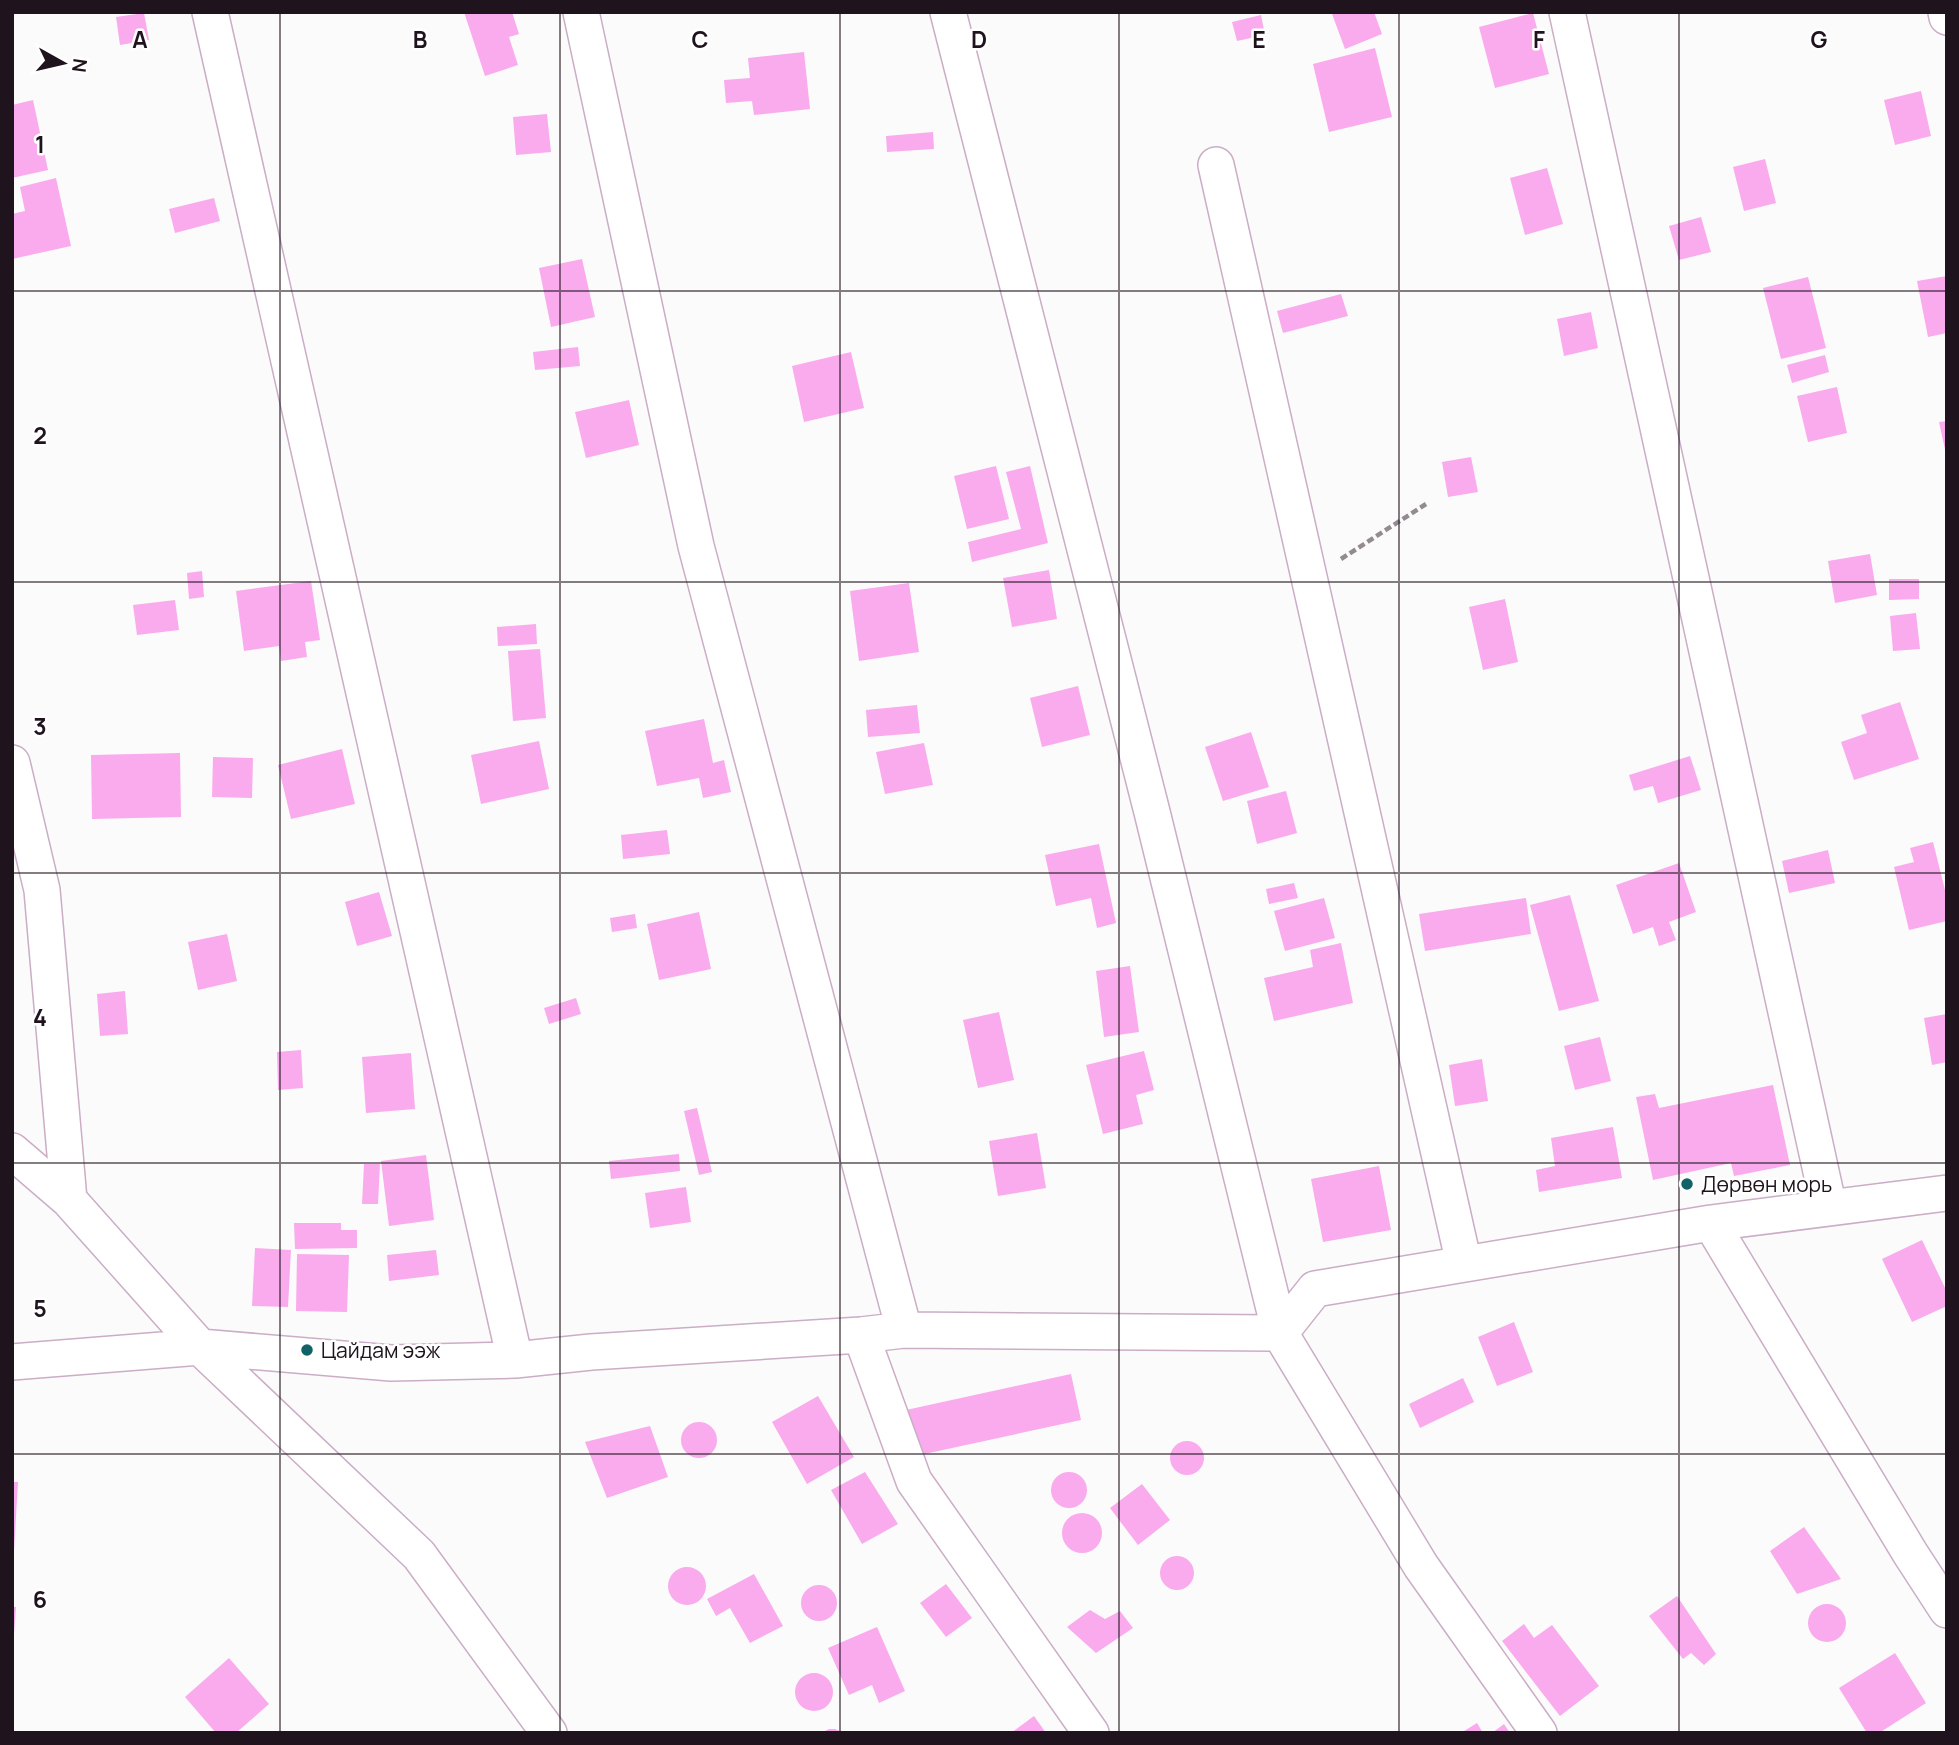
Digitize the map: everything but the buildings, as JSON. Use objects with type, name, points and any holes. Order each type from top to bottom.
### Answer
[{"type":"street","points":[[210,12],[515,1360]]},
{"type":"street","points":[[581,12],[696,546],[904,1330]]},
{"type":"street","points":[[948,12],[1152,812],[1280,1333],[1421,1566],[1539,1733]]},
{"type":"street","points":[[1567,12],[1829,1208]]},
{"type":"street","points":[[1946,12],[1947,18]]},
{"type":"street","points":[[1216,165],[1464,1264]]},
{"type":"street","points":[[12,763],[42,890],[69,1200]]},
{"type":"street","points":[[12,1151],[69,1200],[200,1347],[419,1555],[549,1733]]},
{"type":"street","points":[[1280,1333],[1315,1289],[1710,1223],[1947,1193]]},
{"type":"street","points":[[1710,1223],[1947,1610]]},
{"type":"street","points":[[12,1362],[200,1347],[391,1363],[515,1360],[591,1352],[904,1330],[1280,1333]]},
{"type":"street","points":[[861,1335],[914,1481],[1091,1733]]},
{"type":"path","points":[[1309,576],[1330,567],[1426,504]]},
{"type":"place","name":"Дөрвөн морь","points":[[1687,1184]]},
{"type":"place","name":"Цайдам ээж","points":[[307,1350]]}]
